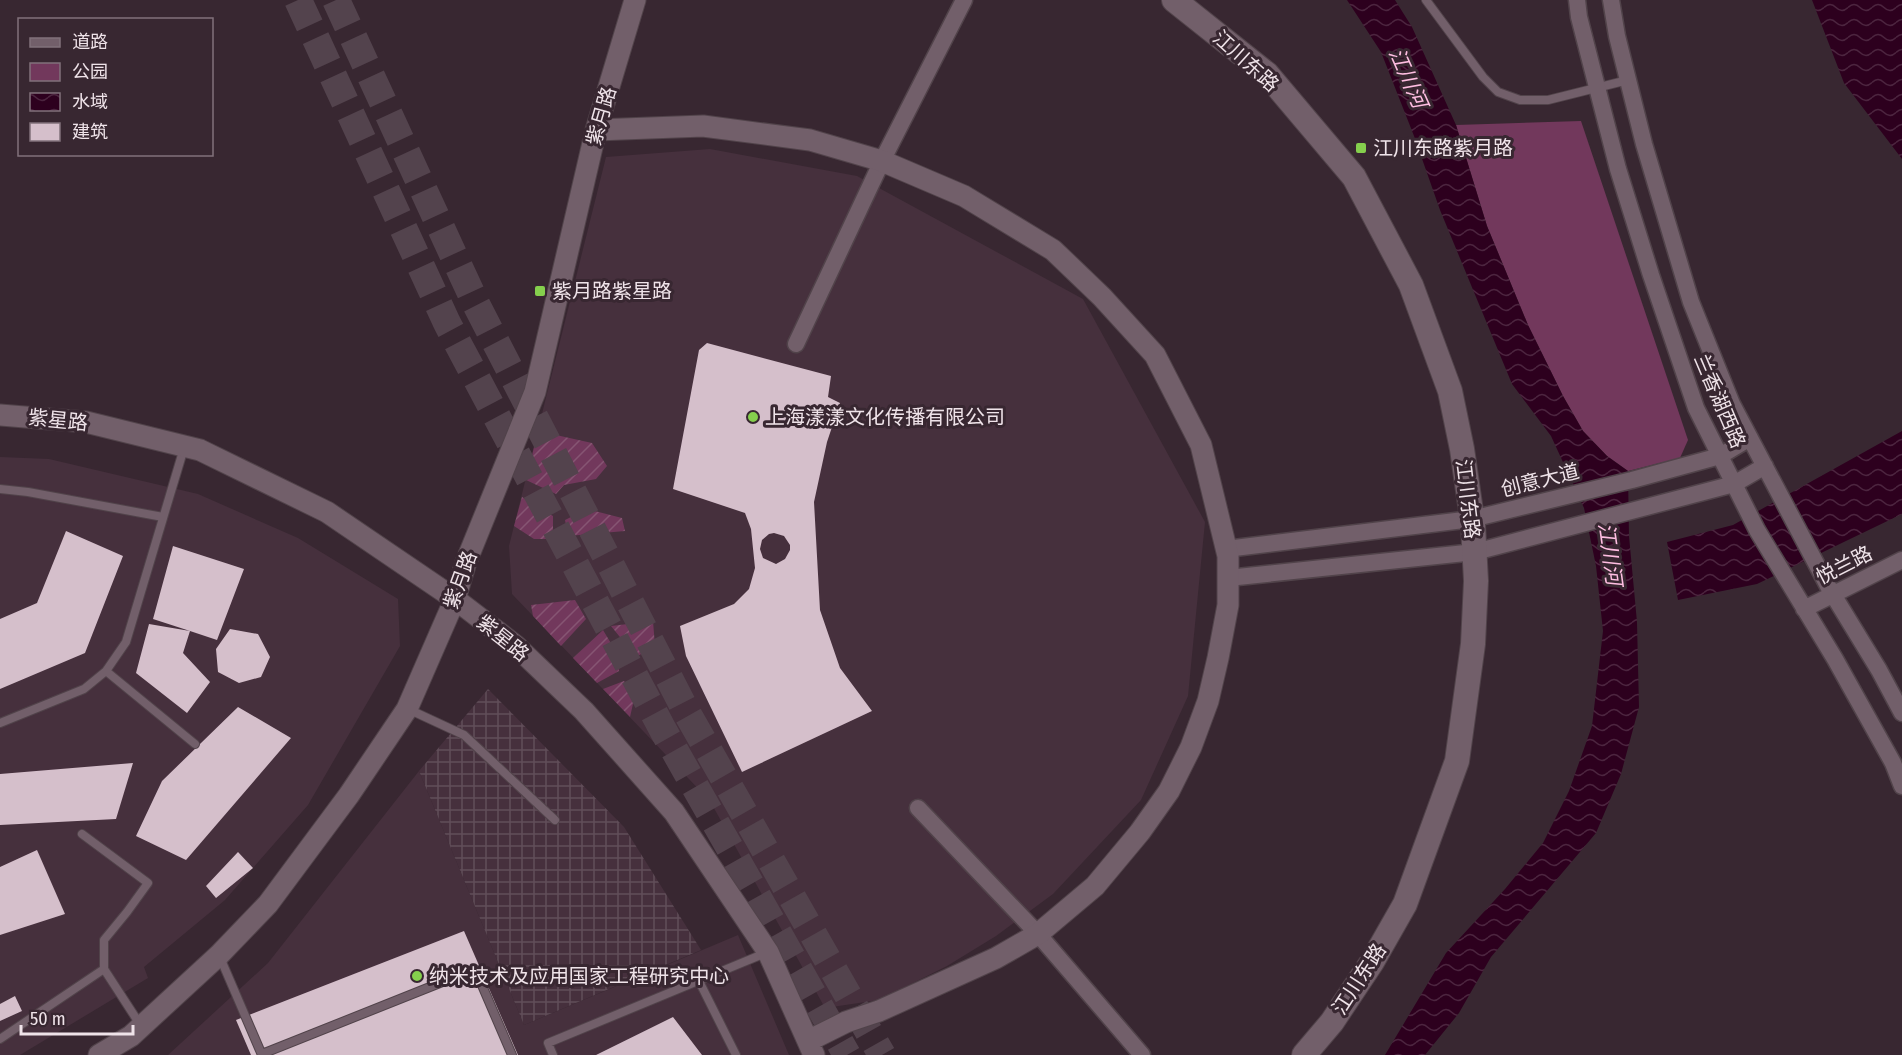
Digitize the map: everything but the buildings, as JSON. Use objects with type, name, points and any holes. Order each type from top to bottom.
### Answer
[{"type":"main road","name":"江川东路","points":[[1174,0],[1267,74],[1354,177],[1411,285],[1450,391],[1462,449],[1472,519],[1475,552],[1473,644],[1457,761],[1405,904],[1372,962],[1332,1022],[1304,1055]]},
{"type":"street","name":"紫月路","points":[[99,1055],[131,1036],[219,955],[268,904],[349,795],[407,709],[455,599],[466,562],[535,392],[596,130],[635,0]]},
{"type":"street","points":[[796,344],[882,160],[964,0]]},
{"type":"street","name":"兰香湖西路","points":[[1578,0],[1579,16],[1618,169],[1696,408],[1757,530],[1893,763],[1902,786]]},
{"type":"street","name":"兰香湖西路","points":[[1611,0],[1617,36],[1644,144],[1691,302],[1732,404],[1833,594],[1902,713]]},
{"type":"street","points":[[596,130],[703,126],[810,140],[882,160],[964,196],[1053,250],[1102,297],[1155,355],[1201,445],[1228,556],[1228,605],[1208,701],[1191,747],[1169,791],[1140,832],[1095,886],[1038,934],[996,958],[879,1011],[846,1022],[811,1048]]},
{"type":"street","name":"紫星路","points":[[0,415],[86,422],[200,450],[327,512],[455,599],[516,646],[585,711],[674,812],[768,952],[811,1048]]},
{"type":"street","name":"创意大道","points":[[1226,549],[1472,519],[1720,456],[1750,438]]},
{"type":"street","points":[[1228,578],[1475,552],[1734,484],[1765,466]]},
{"type":"street","name":"悦兰路","points":[[1804,609],[1902,560]]},
{"type":"street","points":[[918,808],[1038,934],[1142,1055]]},
{"type":"lane","points":[[1426,0],[1483,77],[1498,92],[1520,100],[1548,100],[1628,80]]},
{"type":"lane","points":[[0,723],[84,689],[106,671],[126,642],[184,446]]},
{"type":"lane","points":[[0,489],[163,517]]},
{"type":"lane","points":[[106,671],[195,744]]},
{"type":"lane","points":[[407,709],[464,735],[555,820]]},
{"type":"lane","points":[[82,834],[148,883],[128,912],[104,940],[104,969],[141,1026]]},
{"type":"lane","points":[[553,1055],[548,1043],[768,952]]},
{"type":"lane","points":[[219,955],[262,1055],[475,969],[512,1055]]},
{"type":"lane","points":[[0,1039],[104,969]]},
{"type":"lane","points":[[699,981],[736,1055]]},
{"type":"shaded area","points":[[710,149],[857,176],[1083,299],[1205,522],[1188,696],[1141,800],[1053,894],[996,936],[947,966],[879,1000],[825,1008],[710,801],[512,594],[509,546],[606,157]]},
{"type":"shaded area","points":[[0,457],[49,459],[198,494],[298,538],[398,599],[400,646],[308,805],[225,900],[144,967],[148,978],[20,1055],[0,1055]]},
{"type":"shaded area","points":[[488,689],[624,827],[701,950],[524,1025],[419,771]]},
{"type":"shaded area","points":[[419,771],[524,1025],[738,935],[789,1055],[168,1055],[268,963]]},
{"type":"green space","points":[[1581,121],[1688,440],[1680,458],[1628,471],[1607,456],[1583,431],[1563,396],[1528,325],[1487,226],[1456,125]]},
{"type":"green space","points":[[538,431],[592,443],[607,466],[596,479],[564,485],[556,494],[526,480]]},
{"type":"green space","points":[[522,497],[553,516],[553,539],[534,539],[514,526]]},
{"type":"green space","points":[[587,509],[622,518],[625,531],[568,536],[565,520]]},
{"type":"green space","points":[[575,600],[586,619],[561,646],[533,616],[531,605]]},
{"type":"green space","points":[[653,621],[655,646],[636,657],[611,626]]},
{"type":"green space","points":[[603,630],[618,655],[619,671],[597,683],[573,658]]},
{"type":"green space","points":[[624,681],[635,695],[630,717],[603,689]]},
{"type":"water","name":"江川河","points":[[1347,0],[1395,0],[1412,27],[1456,125],[1487,226],[1528,325],[1583,431],[1607,456],[1628,471],[1629,536],[1637,622],[1639,707],[1621,774],[1596,833],[1491,957],[1459,1013],[1425,1055],[1385,1055],[1446,953],[1505,889],[1543,843],[1569,791],[1592,726],[1603,631],[1596,566],[1584,508],[1551,436],[1512,384],[1440,210],[1381,52]]},
{"type":"water","points":[[1812,0],[1902,0],[1902,159],[1844,83]]},
{"type":"water","points":[[1902,431],[1902,514],[1757,584],[1678,600],[1667,542],[1733,525]]},
{"type":"tunnel","points":[[298,0],[447,323],[663,730],[847,1055]]},
{"type":"tunnel","points":[[336,0],[476,304],[687,713],[882,1055]]},
{"type":"place","name":"江川东路紫月路","points":[[1361,148]]},
{"type":"place","name":"紫月路紫星路","points":[[540,291]]},
{"type":"place","name":"上海漾漾文化传播有限公司","points":[[753,417]]},
{"type":"place","name":"纳米技术及应用国家工程研究中心","points":[[417,976]]}]
